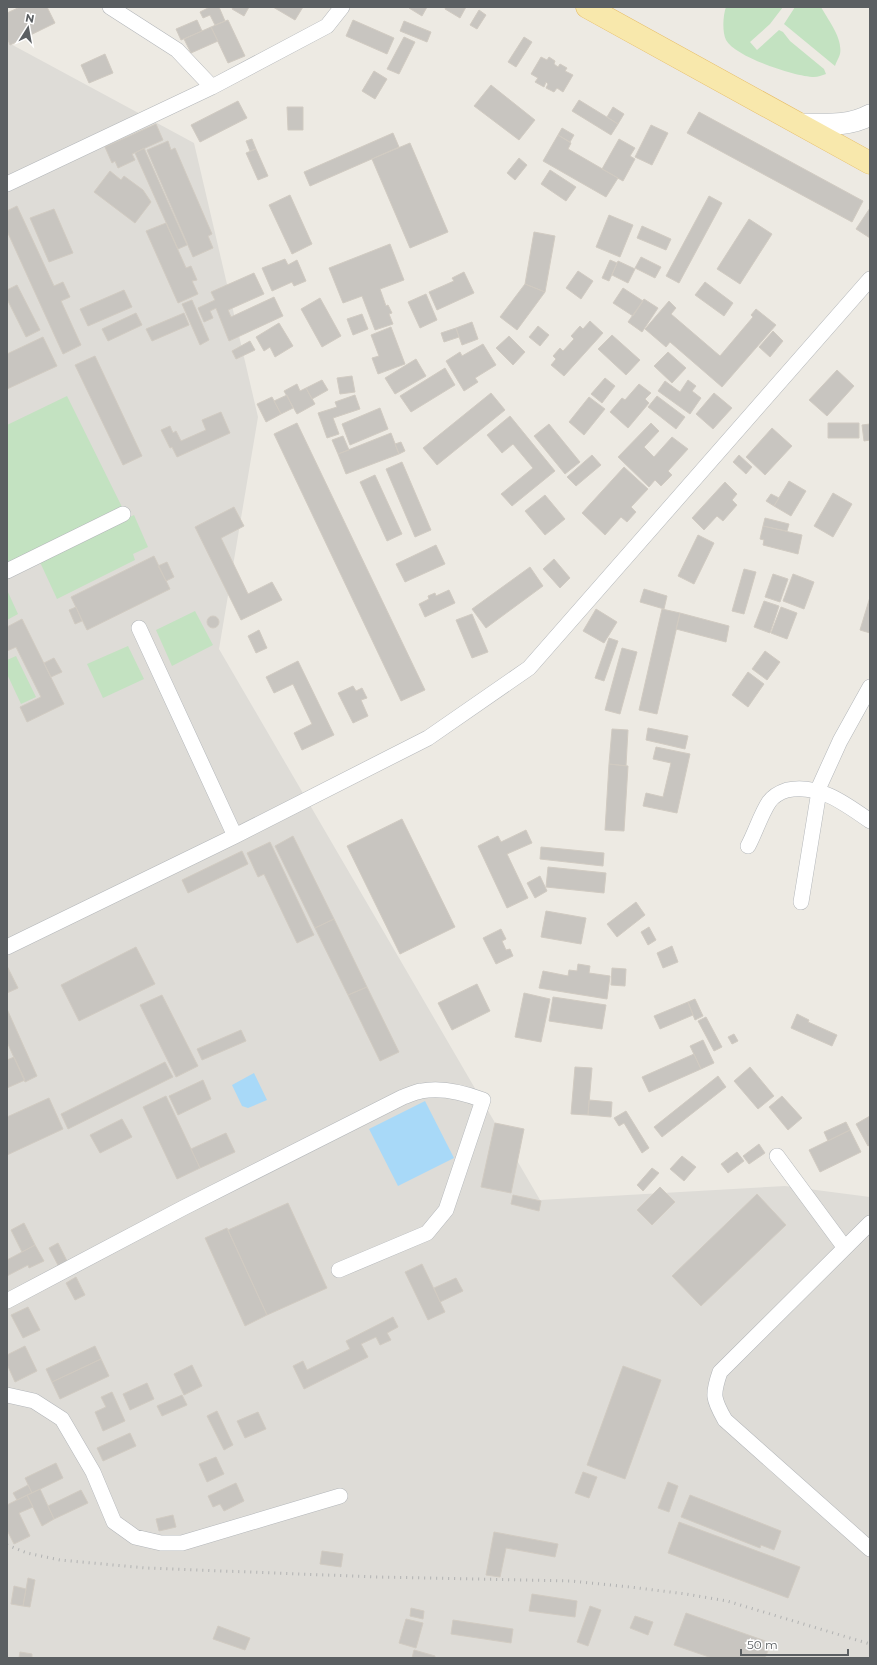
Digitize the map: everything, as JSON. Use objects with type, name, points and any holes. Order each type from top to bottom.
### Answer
[{"type":"main road","points":[[587,7],[870,162]]},
{"type":"street","points":[[110,7],[177,50],[212,87]]},
{"type":"street","points":[[7,184],[212,87],[327,26],[342,7]]},
{"type":"street","points":[[800,124],[846,124],[861,120],[870,115]]},
{"type":"street","points":[[7,947],[235,836],[428,738],[529,668],[870,279]]},
{"type":"street","points":[[7,571],[124,514]]},
{"type":"street","points":[[139,628],[235,836]]},
{"type":"street","points":[[801,902],[819,790],[826,769],[870,687]]},
{"type":"street","points":[[748,846],[770,801],[781,792],[797,788],[819,790],[850,807],[870,821]]},
{"type":"street","points":[[7,1301],[183,1208],[403,1097],[421,1090],[437,1090],[469,1094],[483,1100],[446,1210],[428,1233],[339,1270]]},
{"type":"street","points":[[777,1156],[845,1248]]},
{"type":"street","points":[[870,1223],[720,1372],[715,1387],[715,1403],[725,1420],[870,1549]]},
{"type":"street","points":[[7,1395],[34,1401],[62,1419],[93,1472],[114,1522],[135,1537],[161,1543],[182,1543],[340,1496]]},
{"type":"shaded area","points":[[7,42],[194,143],[258,417],[219,649],[540,1200],[785,1186],[870,1197],[870,1658],[7,1658]]},
{"type":"green space","points":[[726,7],[783,7],[770,24],[750,42],[757,50],[779,30],[824,69],[826,74],[814,77],[794,74],[767,65],[741,53],[726,40],[725,37],[723,24]]},
{"type":"green space","points":[[795,7],[821,7],[834,29],[839,42],[840,54],[835,66],[784,24]]},
{"type":"green space","points":[[67,396],[122,507],[7,564],[7,425]]},
{"type":"green space","points":[[134,515],[148,547],[133,554],[135,560],[57,599],[39,560]]},
{"type":"green space","points":[[7,590],[18,614],[7,620]]},
{"type":"green space","points":[[195,611],[213,645],[172,666],[156,630]]},
{"type":"green space","points":[[128,646],[144,679],[103,698],[87,664]]},
{"type":"green space","points":[[16,656],[36,697],[21,704],[7,674],[7,660]]},
{"type":"water","points":[[254,1073],[267,1100],[248,1108],[242,1106],[232,1085]]},
{"type":"water","points":[[425,1101],[454,1158],[398,1186],[369,1129]]},
{"type":"building","points":[[20,7],[47,7],[55,23],[10,45],[7,38],[7,13]]},
{"type":"building","points":[[210,7],[219,7],[225,21],[215,25],[210,15],[203,18],[200,12]]},
{"type":"building","points":[[233,7],[249,7],[244,16],[232,9]]},
{"type":"building","points":[[273,7],[303,7],[295,20]]},
{"type":"building","points":[[427,7],[422,16],[409,8]]},
{"type":"building","points":[[446,7],[466,7],[460,18],[445,9]]},
{"type":"building","points":[[479,10],[486,15],[477,29],[470,25]]},
{"type":"building","points":[[197,20],[202,31],[181,40],[176,29]]},
{"type":"building","points":[[228,20],[245,56],[228,63],[211,27]]},
{"type":"building","points":[[353,20],[394,38],[387,54],[346,36]]},
{"type":"building","points":[[404,21],[431,32],[427,42],[400,31]]},
{"type":"building","points":[[211,27],[218,41],[191,53],[184,39]]},
{"type":"building","points":[[404,37],[415,42],[399,74],[387,69]]},
{"type":"building","points":[[524,37],[532,42],[516,67],[508,62]]},
{"type":"building","points":[[105,54],[113,73],[89,83],[81,65]]},
{"type":"building","points":[[541,57],[547,60],[549,57],[555,61],[554,64],[558,67],[560,64],[567,68],[565,71],[573,75],[563,92],[557,88],[554,92],[546,88],[548,84],[546,82],[544,87],[535,82],[538,78],[531,74]]},
{"type":"building","points":[[374,71],[387,79],[375,99],[362,91]]},
{"type":"building","points":[[491,85],[535,120],[519,140],[474,106]]},
{"type":"building","points":[[579,100],[618,124],[611,135],[572,111]]},
{"type":"building","points":[[238,101],[247,118],[200,142],[191,125]]},
{"type":"building","points":[[287,107],[303,107],[303,130],[288,130]]},
{"type":"building","points":[[613,107],[624,114],[618,124],[607,117]]},
{"type":"building","points":[[699,112],[863,201],[852,222],[687,133]]},
{"type":"building","points":[[156,124],[163,140],[132,154],[135,160],[118,168],[115,161],[112,163],[105,147]]},
{"type":"building","points":[[651,125],[668,133],[652,165],[635,157]]},
{"type":"building","points":[[562,128],[574,135],[570,142],[558,135]]},
{"type":"building","points":[[393,133],[399,147],[310,186],[304,172]]},
{"type":"building","points":[[558,135],[571,143],[568,149],[618,178],[606,197],[543,161]]},
{"type":"building","points":[[252,139],[256,149],[250,151],[246,141]]},
{"type":"building","points":[[619,139],[635,148],[630,156],[635,159],[623,181],[602,169]]},
{"type":"building","points":[[168,141],[171,150],[175,148],[212,234],[208,236],[213,248],[193,257],[147,150]]},
{"type":"building","points":[[410,143],[448,232],[410,248],[372,159]]},
{"type":"building","points":[[144,148],[187,245],[178,249],[135,153]]},
{"type":"building","points":[[256,149],[268,176],[258,180],[246,153]]},
{"type":"building","points":[[519,158],[527,165],[515,180],[507,173]]},
{"type":"building","points":[[550,170],[576,187],[566,201],[541,184]]},
{"type":"building","points":[[110,171],[121,180],[124,176],[143,190],[151,202],[135,223],[94,192]]},
{"type":"building","points":[[290,195],[312,244],[292,254],[269,205]]},
{"type":"building","points":[[709,196],[722,203],[679,283],[666,276]]},
{"type":"building","points":[[17,206],[54,286],[63,282],[70,297],[61,301],[81,345],[63,354],[7,231],[7,211]]},
{"type":"building","points":[[870,208],[870,238],[856,229]]},
{"type":"building","points":[[54,209],[73,253],[49,262],[30,218]]},
{"type":"building","points":[[609,215],[633,225],[620,257],[596,247]]},
{"type":"building","points":[[749,219],[772,234],[740,284],[717,269]]},
{"type":"building","points":[[166,223],[186,268],[191,266],[197,280],[192,281],[198,294],[178,303],[146,231]]},
{"type":"building","points":[[642,226],[671,239],[666,250],[637,238]]},
{"type":"building","points":[[534,232],[555,236],[545,292],[525,284]]},
{"type":"building","points":[[390,244],[404,280],[380,289],[386,306],[388,305],[392,313],[389,314],[393,324],[375,330],[362,296],[343,303],[329,268]]},
{"type":"building","points":[[641,257],[661,267],[655,278],[635,268]]},
{"type":"building","points":[[285,259],[288,265],[297,260],[306,281],[294,286],[292,282],[272,291],[262,268]]},
{"type":"building","points":[[610,260],[617,263],[609,281],[602,278]]},
{"type":"building","points":[[618,261],[635,269],[628,283],[612,275]]},
{"type":"building","points":[[578,271],[593,281],[581,299],[566,288]]},
{"type":"building","points":[[464,272],[474,293],[437,310],[429,292],[454,281],[452,278]]},
{"type":"building","points":[[254,273],[264,294],[228,310],[231,317],[274,297],[283,316],[229,341],[216,308],[210,311],[213,318],[204,322],[198,308],[215,300],[211,292]]},
{"type":"building","points":[[705,282],[733,303],[724,316],[695,295]]},
{"type":"building","points":[[525,284],[545,292],[517,330],[500,317]]},
{"type":"building","points":[[17,285],[40,330],[26,337],[7,299],[7,290]]},
{"type":"building","points":[[623,288],[643,301],[633,316],[613,303]]},
{"type":"building","points":[[124,290],[132,307],[88,326],[80,309]]},
{"type":"building","points":[[426,294],[437,320],[420,328],[408,302]]},
{"type":"building","points":[[320,298],[341,336],[322,347],[301,309]]},
{"type":"building","points":[[644,299],[658,308],[642,332],[628,322]]},
{"type":"building","points":[[192,300],[209,340],[200,345],[182,304]]},
{"type":"building","points":[[669,301],[676,308],[671,314],[720,356],[753,317],[751,315],[756,309],[776,325],[722,387],[670,342],[666,347],[645,329]]},
{"type":"building","points":[[136,313],[142,325],[108,341],[102,329]]},
{"type":"building","points":[[184,313],[189,325],[152,341],[146,329]]},
{"type":"building","points":[[362,314],[368,329],[353,335],[347,319]]},
{"type":"building","points":[[590,321],[603,333],[564,376],[551,365],[556,359],[553,356],[560,348],[563,351],[574,339],[571,336],[580,326],[583,329]]},
{"type":"building","points":[[472,322],[478,339],[462,345],[456,328]]},
{"type":"building","points":[[279,323],[293,346],[275,357],[270,347],[264,351],[256,337]]},
{"type":"building","points":[[538,326],[549,335],[540,346],[529,337]]},
{"type":"building","points":[[391,327],[405,364],[378,374],[372,358],[379,356],[371,335]]},
{"type":"building","points":[[456,328],[459,337],[444,342],[441,333]]},
{"type":"building","points":[[773,331],[783,341],[770,357],[759,347]]},
{"type":"building","points":[[612,335],[640,360],[626,375],[598,349]]},
{"type":"building","points":[[509,336],[525,352],[513,365],[496,348]]},
{"type":"building","points":[[43,337],[57,366],[7,389],[7,354]]},
{"type":"building","points":[[250,341],[255,350],[236,359],[232,351]]},
{"type":"building","points":[[483,344],[496,365],[475,378],[478,382],[464,391],[446,361],[460,352],[462,356]]},
{"type":"building","points":[[668,352],[686,368],[672,383],[654,366]]},
{"type":"building","points":[[95,356],[142,456],[123,465],[75,365]]},
{"type":"building","points":[[416,359],[426,376],[395,394],[385,378]]},
{"type":"building","points":[[445,368],[455,385],[411,412],[400,396]]},
{"type":"building","points":[[837,370],[854,386],[827,416],[809,400]]},
{"type":"building","points":[[352,376],[355,392],[340,394],[337,378]]},
{"type":"building","points":[[605,378],[615,386],[602,403],[591,394]]},
{"type":"building","points":[[322,380],[328,390],[312,399],[306,388]]},
{"type":"building","points":[[688,380],[696,386],[692,391],[701,398],[690,414],[658,391],[665,381],[680,392]]},
{"type":"building","points":[[297,384],[300,391],[306,388],[315,404],[297,414],[284,391]]},
{"type":"building","points":[[639,384],[651,393],[645,399],[649,403],[628,428],[610,412],[622,398],[625,400]]},
{"type":"building","points":[[491,393],[505,410],[437,465],[423,448]]},
{"type":"building","points":[[714,393],[732,408],[713,429],[696,414]]},
{"type":"building","points":[[287,395],[293,408],[281,414],[274,401]]},
{"type":"building","points":[[355,395],[360,409],[333,418],[339,434],[327,438],[318,413],[337,407],[335,402]]},
{"type":"building","points":[[657,396],[685,417],[676,429],[648,407]]},
{"type":"building","points":[[272,397],[281,414],[266,422],[257,404]]},
{"type":"building","points":[[589,397],[605,409],[584,435],[569,422]]},
{"type":"building","points":[[380,408],[388,429],[350,445],[342,424]]},
{"type":"building","points":[[221,412],[230,433],[177,457],[172,447],[170,448],[161,430],[170,426],[173,433],[176,431],[181,441],[206,430],[202,420]]},
{"type":"building","points":[[510,416],[555,471],[512,506],[501,494],[533,468],[513,444],[502,453],[487,435]]},
{"type":"building","points":[[297,423],[425,690],[401,701],[274,434]]},
{"type":"building","points":[[651,423],[659,431],[644,447],[654,457],[672,437],[688,449],[668,471],[672,475],[661,486],[655,480],[649,487],[618,457]]},
{"type":"building","points":[[828,423],[859,423],[859,438],[828,438]]},
{"type":"building","points":[[549,424],[580,462],[565,474],[534,436]]},
{"type":"building","points":[[870,424],[870,440],[864,441],[862,425]]},
{"type":"building","points":[[772,428],[792,446],[765,475],[746,457]]},
{"type":"building","points":[[391,433],[399,454],[346,474],[338,454]]},
{"type":"building","points":[[343,436],[349,450],[338,454],[332,440]]},
{"type":"building","points":[[401,442],[405,451],[399,454],[395,444]]},
{"type":"building","points":[[592,455],[601,465],[576,486],[567,477]]},
{"type":"building","points":[[739,455],[752,467],[746,474],[733,462]]},
{"type":"building","points":[[402,462],[431,530],[415,537],[386,469]]},
{"type":"building","points":[[624,467],[648,489],[631,507],[636,512],[627,522],[621,517],[605,535],[582,513]]},
{"type":"building","points":[[375,475],[402,534],[387,541],[360,482]]},
{"type":"building","points":[[789,481],[806,491],[791,516],[774,506]]},
{"type":"building","points":[[725,482],[737,494],[732,500],[737,505],[723,521],[717,516],[704,530],[692,518]]},
{"type":"building","points":[[833,493],[852,504],[833,537],[814,526]]},
{"type":"building","points":[[771,494],[779,498],[774,506],[766,501]]},
{"type":"building","points":[[545,495],[565,519],[545,535],[525,511]]},
{"type":"building","points":[[234,507],[244,526],[221,538],[248,594],[272,582],[282,600],[241,620],[195,527]]},
{"type":"building","points":[[765,518],[789,524],[787,531],[763,526]]},
{"type":"building","points":[[763,526],[802,535],[798,554],[763,545],[764,540],[760,539]]},
{"type":"building","points":[[698,535],[714,543],[694,584],[678,576]]},
{"type":"building","points":[[436,545],[445,564],[405,582],[396,564]]},
{"type":"building","points":[[154,556],[170,589],[87,630],[71,597]]},
{"type":"building","points":[[554,559],[570,578],[560,588],[543,569]]},
{"type":"building","points":[[167,562],[174,577],[166,581],[158,566]]},
{"type":"building","points":[[530,567],[543,586],[486,628],[472,609]]},
{"type":"building","points":[[744,569],[756,572],[744,614],[732,611]]},
{"type":"building","points":[[773,574],[788,579],[780,602],[765,597]]},
{"type":"building","points":[[793,574],[814,582],[804,609],[783,601]]},
{"type":"building","points":[[644,589],[667,596],[664,609],[640,602]]},
{"type":"building","points":[[449,590],[455,603],[425,617],[419,604],[429,599],[428,596],[435,593],[436,596]]},
{"type":"building","points":[[870,597],[870,633],[860,630]]},
{"type":"building","points":[[764,601],[779,606],[770,633],[754,627]]},
{"type":"building","points":[[76,607],[82,621],[75,624],[69,610]]},
{"type":"building","points":[[781,607],[797,613],[787,639],[771,633]]},
{"type":"building","points":[[596,609],[617,622],[604,643],[583,631]]},
{"type":"building","points":[[662,609],[680,613],[657,714],[639,710]]},
{"type":"building","points":[[680,613],[729,626],[726,642],[676,629]]},
{"type":"building","points":[[472,614],[488,652],[472,658],[456,620]]},
{"type":"building","points":[[215,616],[218,617],[218,627],[211,628],[208,627],[207,620],[208,617]]},
{"type":"building","points":[[22,619],[64,704],[27,722],[20,707],[41,697],[16,647],[7,651],[7,627]]},
{"type":"building","points":[[259,630],[267,648],[256,653],[248,636]]},
{"type":"building","points":[[609,638],[618,641],[604,681],[595,678]]},
{"type":"building","points":[[622,648],[637,652],[620,714],[605,710]]},
{"type":"building","points":[[765,651],[780,662],[767,680],[752,669]]},
{"type":"building","points":[[54,658],[62,672],[51,677],[44,663]]},
{"type":"building","points":[[298,661],[334,735],[302,750],[294,733],[312,724],[293,684],[274,693],[266,677]]},
{"type":"building","points":[[748,672],[764,684],[748,707],[732,695]]},
{"type":"building","points":[[353,686],[356,691],[362,688],[367,698],[361,700],[368,716],[353,723],[338,693]]},
{"type":"building","points":[[648,728],[688,736],[685,749],[646,740]]},
{"type":"building","points":[[612,729],[628,730],[626,766],[609,764]]},
{"type":"building","points":[[656,747],[690,754],[677,813],[643,806],[646,793],[663,797],[671,763],[653,759]]},
{"type":"building","points":[[609,764],[628,766],[624,831],[605,830]]},
{"type":"building","points":[[402,819],[455,927],[400,954],[347,846]]},
{"type":"building","points":[[526,830],[532,843],[507,854],[528,898],[507,908],[478,846],[498,836],[501,842]]},
{"type":"building","points":[[293,836],[334,919],[315,928],[275,846]]},
{"type":"building","points":[[270,842],[314,935],[297,943],[264,874],[258,877],[247,853]]},
{"type":"building","points":[[541,847],[604,853],[603,866],[540,859]]},
{"type":"building","points":[[242,851],[248,864],[188,893],[182,880]]},
{"type":"building","points":[[548,867],[606,873],[604,893],[546,887]]},
{"type":"building","points":[[540,876],[547,891],[535,898],[527,883]]},
{"type":"building","points":[[636,902],[645,915],[617,937],[607,924]]},
{"type":"building","points":[[546,911],[586,918],[581,944],[541,937]]},
{"type":"building","points":[[334,919],[367,987],[348,995],[315,928]]},
{"type":"building","points":[[649,927],[656,940],[648,945],[641,932]]},
{"type":"building","points":[[501,929],[506,939],[502,941],[506,950],[510,949],[513,956],[496,964],[483,938]]},
{"type":"building","points":[[672,946],[678,962],[663,968],[657,953]]},
{"type":"building","points":[[136,947],[155,984],[79,1021],[61,985]]},
{"type":"building","points":[[578,964],[590,966],[589,973],[610,976],[607,999],[539,988],[543,971],[568,976],[569,970],[577,971]]},
{"type":"building","points":[[7,966],[18,988],[7,993]]},
{"type":"building","points":[[612,968],[626,969],[625,986],[611,985]]},
{"type":"building","points":[[477,984],[490,1011],[452,1030],[438,1003]]},
{"type":"building","points":[[367,987],[399,1052],[380,1061],[348,995]]},
{"type":"building","points":[[524,993],[550,999],[541,1042],[515,1037]]},
{"type":"building","points":[[162,995],[198,1066],[176,1077],[140,1005]]},
{"type":"building","points":[[553,997],[606,1005],[602,1029],[549,1021]]},
{"type":"building","points":[[695,999],[703,1016],[695,1020],[688,1002]]},
{"type":"building","points":[[688,1002],[693,1015],[660,1029],[654,1016]]},
{"type":"building","points":[[7,1009],[37,1076],[25,1082],[7,1042]]},
{"type":"building","points":[[797,1014],[809,1020],[808,1022],[837,1035],[832,1046],[791,1028]]},
{"type":"building","points":[[706,1017],[722,1047],[714,1051],[698,1021]]},
{"type":"building","points":[[241,1030],[246,1041],[202,1060],[197,1049]]},
{"type":"building","points":[[734,1034],[738,1041],[732,1044],[728,1037]]},
{"type":"building","points":[[703,1040],[714,1063],[701,1069],[690,1046]]},
{"type":"building","points":[[694,1054],[701,1069],[649,1092],[642,1077]]},
{"type":"building","points":[[14,1057],[25,1080],[7,1088],[7,1060]]},
{"type":"building","points":[[165,1062],[173,1077],[68,1129],[61,1114]]},
{"type":"building","points":[[575,1067],[592,1068],[588,1115],[571,1114]]},
{"type":"building","points":[[750,1067],[774,1096],[758,1109],[734,1081]]},
{"type":"building","points":[[718,1076],[726,1087],[662,1137],[654,1127]]},
{"type":"building","points":[[203,1080],[211,1099],[178,1115],[169,1096]]},
{"type":"building","points":[[166,1096],[200,1168],[177,1179],[143,1107]]},
{"type":"building","points":[[782,1096],[802,1118],[788,1130],[769,1107]]},
{"type":"building","points":[[49,1098],[63,1129],[7,1155],[7,1117]]},
{"type":"building","points":[[589,1100],[612,1102],[611,1117],[588,1115]]},
{"type":"building","points":[[626,1111],[649,1148],[642,1153],[624,1123],[619,1126],[614,1118]]},
{"type":"building","points":[[870,1116],[870,1145],[868,1146],[856,1124]]},
{"type":"building","points":[[122,1119],[132,1137],[100,1153],[90,1135]]},
{"type":"building","points":[[846,1122],[850,1130],[828,1141],[824,1132]]},
{"type":"building","points":[[495,1123],[524,1129],[511,1193],[481,1187]]},
{"type":"building","points":[[850,1130],[861,1152],[820,1172],[809,1150]]},
{"type":"building","points":[[226,1133],[235,1152],[200,1168],[191,1149]]},
{"type":"building","points":[[759,1144],[765,1153],[749,1164],[743,1156]]},
{"type":"building","points":[[737,1152],[744,1161],[728,1173],[721,1164]]},
{"type":"building","points":[[682,1156],[696,1167],[684,1181],[670,1169]]},
{"type":"building","points":[[652,1168],[659,1173],[643,1191],[637,1185]]},
{"type":"building","points":[[660,1187],[675,1202],[652,1225],[637,1210]]},
{"type":"building","points":[[757,1194],[786,1225],[701,1306],[672,1276]]},
{"type":"building","points":[[513,1195],[541,1201],[539,1211],[511,1204]]},
{"type":"building","points":[[288,1203],[327,1288],[267,1315],[228,1230]]},
{"type":"building","points":[[24,1223],[35,1245],[22,1252],[11,1230]]},
{"type":"building","points":[[227,1228],[267,1315],[245,1326],[205,1238]]},
{"type":"building","points":[[58,1243],[68,1263],[59,1267],[49,1248]]},
{"type":"building","points":[[35,1245],[44,1261],[29,1268],[28,1265],[7,1276],[7,1260]]},
{"type":"building","points":[[422,1264],[445,1312],[428,1320],[405,1272]]},
{"type":"building","points":[[76,1277],[85,1295],[75,1300],[66,1283]]},
{"type":"building","points":[[456,1278],[463,1291],[440,1302],[434,1288]]},
{"type":"building","points":[[28,1307],[40,1330],[23,1338],[11,1315]]},
{"type":"building","points":[[393,1317],[398,1327],[387,1333],[391,1340],[380,1345],[376,1337],[361,1344],[368,1357],[304,1389],[293,1366],[303,1361],[307,1370],[350,1349],[346,1341]]},
{"type":"building","points":[[25,1346],[37,1371],[15,1382],[7,1364],[7,1355]]},
{"type":"building","points":[[95,1346],[101,1359],[52,1382],[46,1369]]},
{"type":"building","points":[[101,1359],[109,1376],[60,1399],[52,1382]]},
{"type":"building","points":[[192,1365],[202,1386],[184,1395],[174,1374]]},
{"type":"building","points":[[623,1366],[661,1380],[625,1479],[587,1465]]},
{"type":"building","points":[[147,1383],[154,1399],[130,1410],[123,1394]]},
{"type":"building","points":[[112,1392],[125,1421],[103,1431],[95,1412],[106,1407],[101,1397]]},
{"type":"building","points":[[182,1395],[187,1405],[162,1416],[157,1406]]},
{"type":"building","points":[[217,1411],[233,1445],[224,1450],[207,1416]]},
{"type":"building","points":[[258,1412],[266,1429],[245,1438],[237,1421]]},
{"type":"building","points":[[130,1433],[136,1446],[103,1461],[97,1448]]},
{"type":"building","points":[[216,1457],[224,1474],[207,1482],[199,1464]]},
{"type":"building","points":[[56,1463],[63,1478],[32,1493],[25,1478]]},
{"type":"building","points":[[583,1472],[597,1477],[589,1498],[575,1493]]},
{"type":"building","points":[[668,1482],[678,1486],[669,1512],[658,1508]]},
{"type":"building","points":[[236,1483],[244,1501],[224,1511],[220,1504],[213,1507],[208,1496]]},
{"type":"building","points":[[28,1485],[32,1493],[17,1500],[13,1493]]},
{"type":"building","points":[[40,1489],[54,1519],[42,1526],[27,1495]]},
{"type":"building","points":[[81,1490],[88,1503],[54,1519],[48,1506]]},
{"type":"building","points":[[27,1495],[33,1507],[19,1513],[30,1536],[14,1544],[7,1530],[7,1505]]},
{"type":"building","points":[[690,1495],[781,1531],[774,1550],[761,1545],[760,1548],[681,1517]]},
{"type":"building","points":[[173,1515],[176,1527],[159,1531],[156,1519]]},
{"type":"building","points":[[679,1522],[800,1567],[788,1598],[668,1553]]},
{"type":"building","points":[[494,1532],[558,1544],[555,1557],[506,1548],[500,1577],[486,1575]]},
{"type":"building","points":[[322,1551],[343,1554],[341,1567],[320,1564]]},
{"type":"building","points":[[28,1578],[35,1580],[30,1607],[23,1606]]},
{"type":"building","points":[[14,1586],[26,1589],[23,1606],[11,1604]]},
{"type":"building","points":[[532,1594],[577,1601],[575,1617],[529,1611]]},
{"type":"building","points":[[590,1606],[601,1610],[588,1646],[577,1642]]},
{"type":"building","points":[[411,1608],[424,1611],[423,1619],[410,1616]]},
{"type":"building","points":[[686,1613],[771,1643],[765,1658],[712,1658],[674,1645]]},
{"type":"building","points":[[635,1616],[653,1622],[648,1635],[630,1628]]},
{"type":"building","points":[[406,1619],[423,1623],[416,1648],[399,1643]]},
{"type":"building","points":[[453,1620],[513,1629],[511,1643],[451,1634]]},
{"type":"building","points":[[218,1626],[250,1638],[245,1650],[213,1639]]},
{"type":"building","points":[[414,1650],[435,1656],[435,1658],[412,1658]]},
{"type":"building","points":[[20,1652],[32,1654],[32,1658],[19,1658]]},
{"type":"railway","points":[[7,1545],[27,1553],[60,1560],[146,1568],[377,1577],[571,1581],[630,1587],[727,1601],[870,1644]]}]
